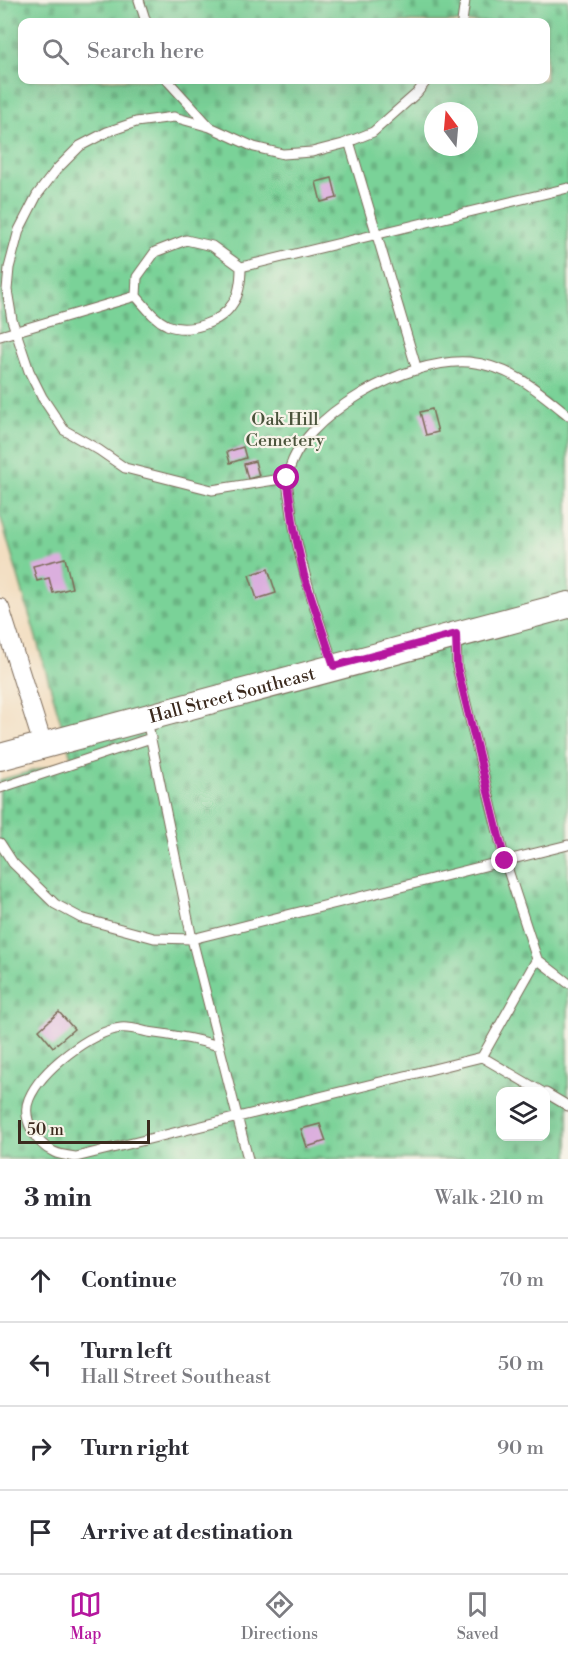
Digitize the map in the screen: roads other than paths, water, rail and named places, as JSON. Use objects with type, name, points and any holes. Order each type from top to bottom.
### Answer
[{"type":"main road","name":"Hall Street Southeast","points":[[0,757],[43,745],[149,728],[334,666],[568,605]]},
{"type":"street","points":[[0,608],[43,745]]},
{"type":"lane","points":[[139,0],[145,18]]},
{"type":"lane","points":[[463,18],[465,0]]},
{"type":"lane","points":[[171,84],[210,127]]},
{"type":"lane","points":[[287,478],[212,490],[124,468],[64,429],[42,398],[29,371],[16,332],[7,290],[9,268],[19,230],[37,195],[57,169],[80,146],[107,132],[136,123],[174,117],[210,127],[254,147],[282,154],[312,152],[373,132],[417,93],[424,84]]},
{"type":"lane","points":[[349,141],[417,370]]},
{"type":"lane","points":[[241,267],[240,282],[233,303],[217,320],[190,328],[167,325],[150,312],[136,296],[137,277],[155,252],[186,240],[212,246],[241,267],[568,188]]},
{"type":"lane","points":[[0,336],[136,296]]},
{"type":"lane","points":[[334,666],[304,575],[287,478],[293,456],[303,440],[322,422],[375,385],[440,362],[470,362],[497,368],[527,382],[568,415]]},
{"type":"lane","points":[[456,634],[457,667],[505,861],[537,959],[568,983]]},
{"type":"lane","points":[[0,788],[149,728],[192,939],[248,1159]]},
{"type":"lane","points":[[0,843],[13,863],[55,904],[81,918],[154,938],[192,939],[568,845]]},
{"type":"lane","points":[[482,1058],[537,959]]},
{"type":"lane","points":[[219,1046],[199,1040],[123,1028],[100,1033],[81,1044],[41,1081],[29,1100],[28,1119],[36,1139],[54,1153],[76,1157],[482,1058],[535,1087]]},
{"type":"lane","points":[[550,1096],[568,1106]]},
{"type":"park label","name":"Oak Hill Cemetery","points":[[285,429]]}]
